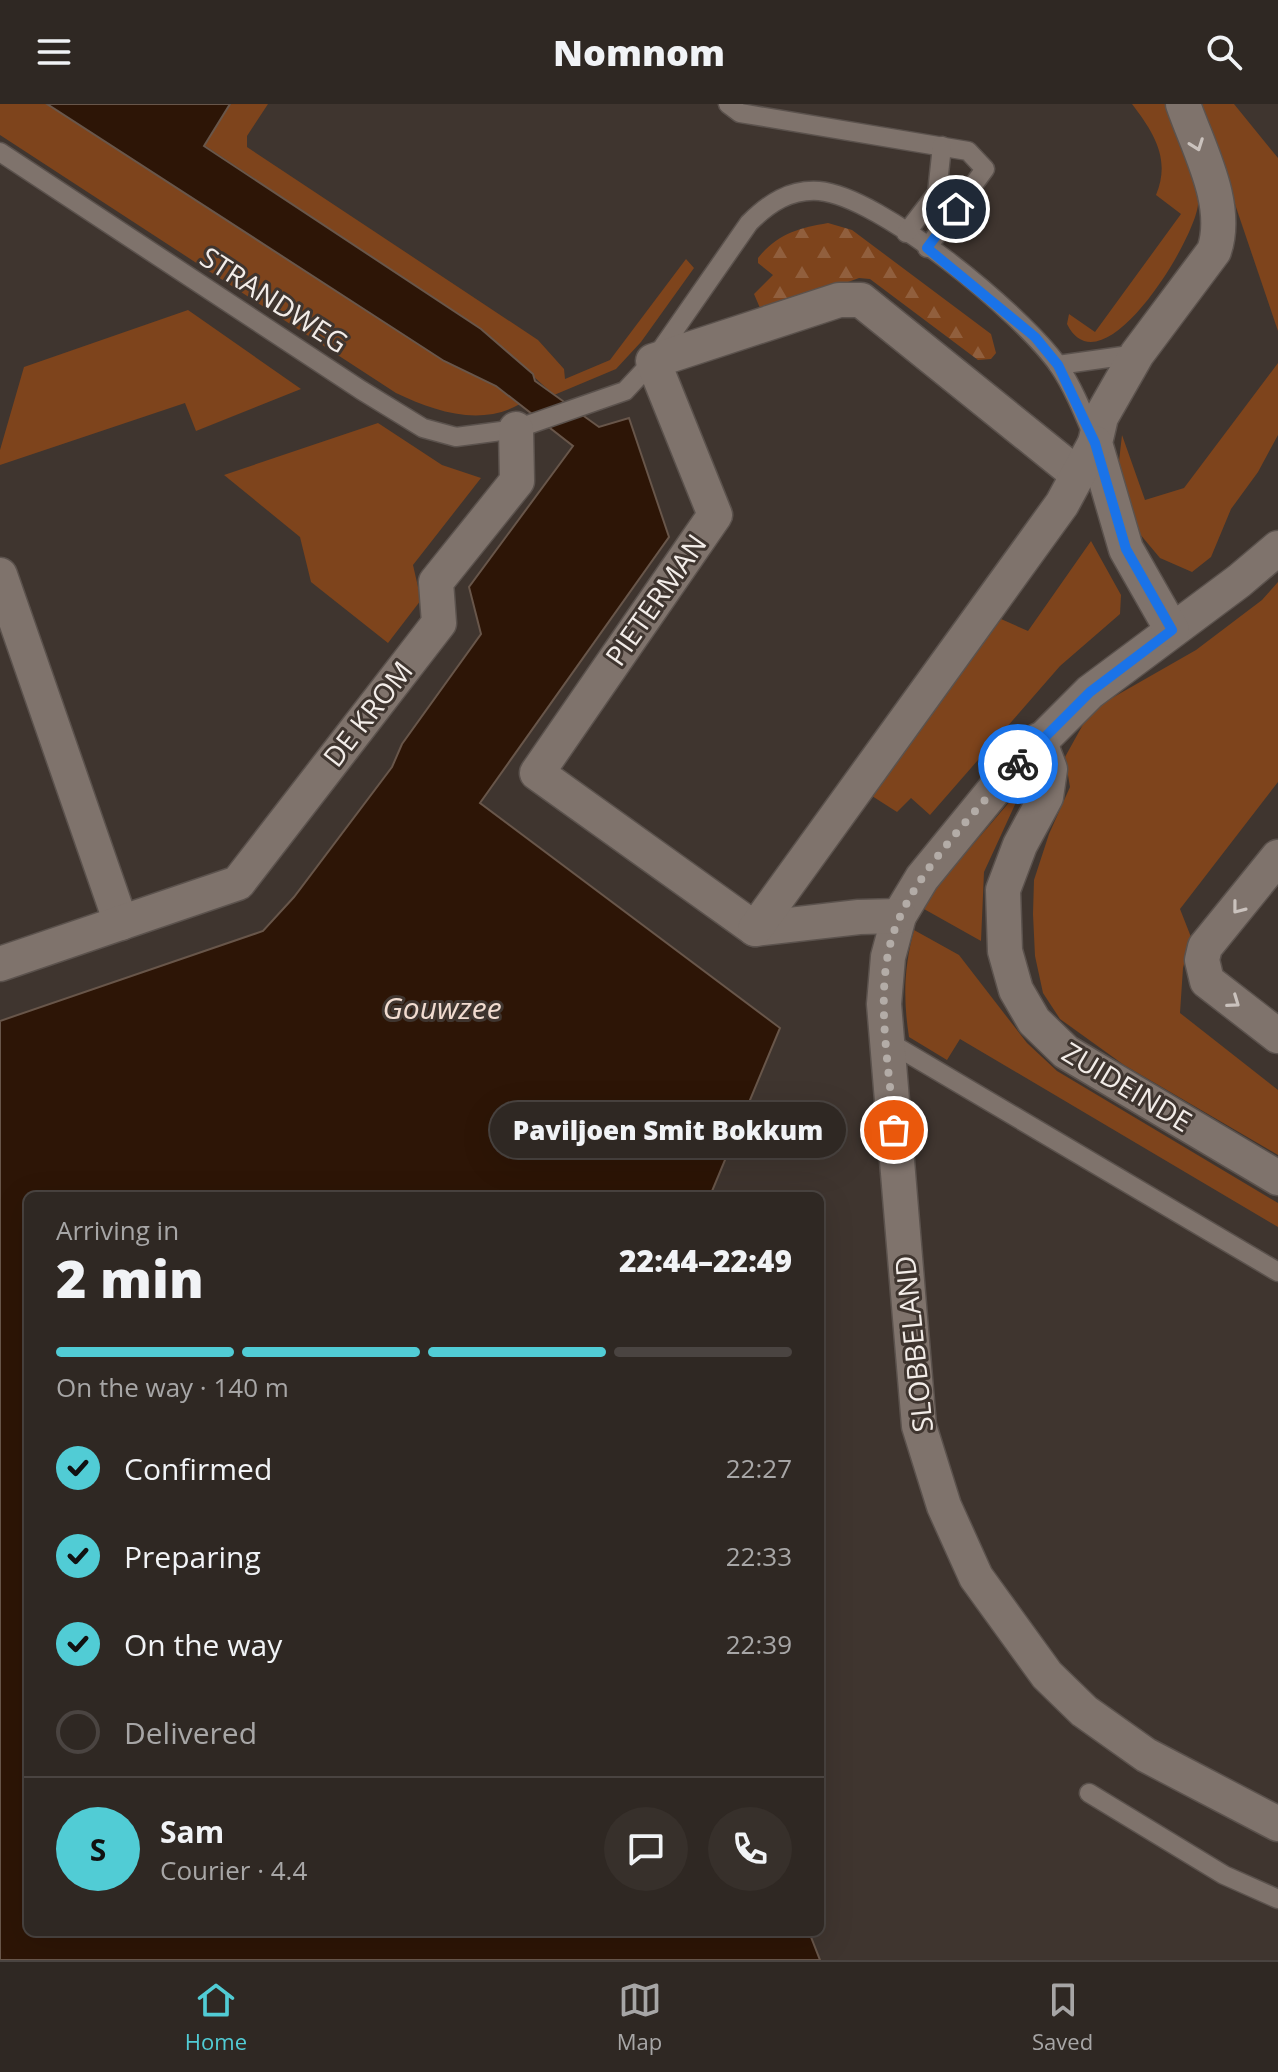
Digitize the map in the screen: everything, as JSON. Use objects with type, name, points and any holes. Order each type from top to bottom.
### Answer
[{"type":"street","points":[[755,929],[1062,504],[1095,443],[1101,417],[1137,354],[1214,251],[1218,224],[1212,187],[1183,104]]},
{"type":"street","points":[[653,361],[839,300],[861,300],[1078,475]]},
{"type":"street","name":"PIETERMAN","points":[[653,361],[715,515],[537,773],[755,929]]},
{"type":"street","name":"DE KROM","points":[[0,964],[238,883],[439,623],[436,582],[517,481],[526,426]]},
{"type":"street","points":[[1095,443],[1126,549],[1172,630]]},
{"type":"street","points":[[1039,740],[1090,692],[1278,548]]},
{"type":"street","points":[[0,575],[121,923]]},
{"type":"street","name":"ZUIDEINDE","points":[[1039,740],[1050,781],[1003,890],[1005,951],[1009,970],[1034,1021],[1066,1052],[1278,1178]]},
{"type":"street","name":"SLOBBELAND","points":[[1039,740],[922,878],[899,916],[888,957],[884,1004],[919,1426],[944,1506],[976,1577],[1047,1675],[1084,1711],[1146,1755],[1278,1824]]},
{"type":"street","points":[[1278,857],[1205,947],[1202,960],[1207,981],[1278,1036]]},
{"type":"street","points":[[755,929],[859,917],[899,916]]},
{"type":"lane","points":[[728,104],[740,113],[968,151],[985,169],[927,248]]},
{"type":"lane","points":[[906,233],[937,193],[942,146]]},
{"type":"lane","name":"STRANDWEG","points":[[0,152],[423,428],[456,437],[526,426],[625,391],[653,361],[749,223],[768,204],[792,194],[818,191],[848,197],[927,248],[1035,337],[1058,365],[1095,443]]},
{"type":"lane","points":[[1058,365],[1137,354]]},
{"type":"lane","points":[[887,1041],[1278,1272]]},
{"type":"lane","points":[[1089,1793],[1224,1875],[1278,1899]]},
{"type":"green space","points":[[0,104],[47,104],[444,361],[496,385],[520,404],[489,415],[457,414],[426,406],[396,393],[0,135]]},
{"type":"green space","points":[[230,104],[268,104],[247,136],[247,147],[538,340],[564,369],[565,379],[610,360],[686,259],[694,268],[641,342],[616,369],[554,395],[481,329],[204,145]]},
{"type":"green space","points":[[1132,104],[1168,104],[1192,167],[1198,204],[1182,247],[1145,303],[1123,326],[1102,340],[1083,340],[1067,324],[1069,314],[1095,332],[1181,214],[1156,195],[1162,170],[1161,158],[1153,136]]},
{"type":"green space","points":[[1201,104],[1234,104],[1278,158],[1278,331]]},
{"type":"green space","points":[[828,223],[852,230],[991,334],[996,353],[991,359],[978,360],[870,279],[859,278],[768,311],[760,308],[754,294],[773,275],[758,263],[758,258],[789,233]]},
{"type":"green space","points":[[188,310],[301,389],[196,431],[185,403],[0,465],[0,450],[24,367]]},
{"type":"green space","points":[[1278,363],[1278,435],[1258,472],[1231,509],[1211,557],[1192,572],[1160,558],[1139,533],[1118,470],[1122,435],[1145,500],[1184,488]]},
{"type":"green space","points":[[378,423],[442,465],[481,478],[413,565],[421,600],[388,643],[311,582],[300,537],[224,475]]},
{"type":"green space","points":[[1091,541],[1121,595],[1120,614],[1060,666],[930,815],[911,798],[897,812],[872,796],[1001,619],[1028,631]]},
{"type":"green space","points":[[1278,582],[1278,782],[1180,909],[1191,937],[1183,968],[1180,1013],[1278,1090],[1278,1155],[1124,1065],[1060,1019],[1043,993],[1035,956],[1033,914],[1034,880],[1049,834],[1070,787],[1065,757],[1091,710],[1196,650],[1262,600]]},
{"type":"green space","points":[[1024,785],[984,872],[981,941],[924,909],[940,883]]},
{"type":"green space","points":[[914,930],[959,955],[1027,1043],[1057,1071],[1278,1203],[1278,1227],[960,1039],[947,1060],[909,1037],[906,983]]},
{"type":"water","name":"Gouwzee","points":[[47,104],[230,104],[204,146],[481,329],[533,374],[535,381],[599,427],[629,418],[669,537],[480,803],[780,1028],[712,1192],[24,1192],[24,1936],[811,1936],[820,1960],[0,1960],[0,1021],[263,931],[294,897],[392,767],[402,744],[481,634],[469,587],[573,446],[496,386],[444,361]]},
{"type":"way so far","points":[[894,1130],[884,1004],[888,957],[899,916],[922,878],[1018,764]]},
{"type":"place","name":"Paviljoen Smit Bokkum","points":[[894,1130]]},
{"type":"route","points":[[956,209],[927,248],[971,281],[1035,337],[1058,365],[1076,397],[1095,443],[1126,549],[1172,630],[1090,692],[1018,764]]}]
